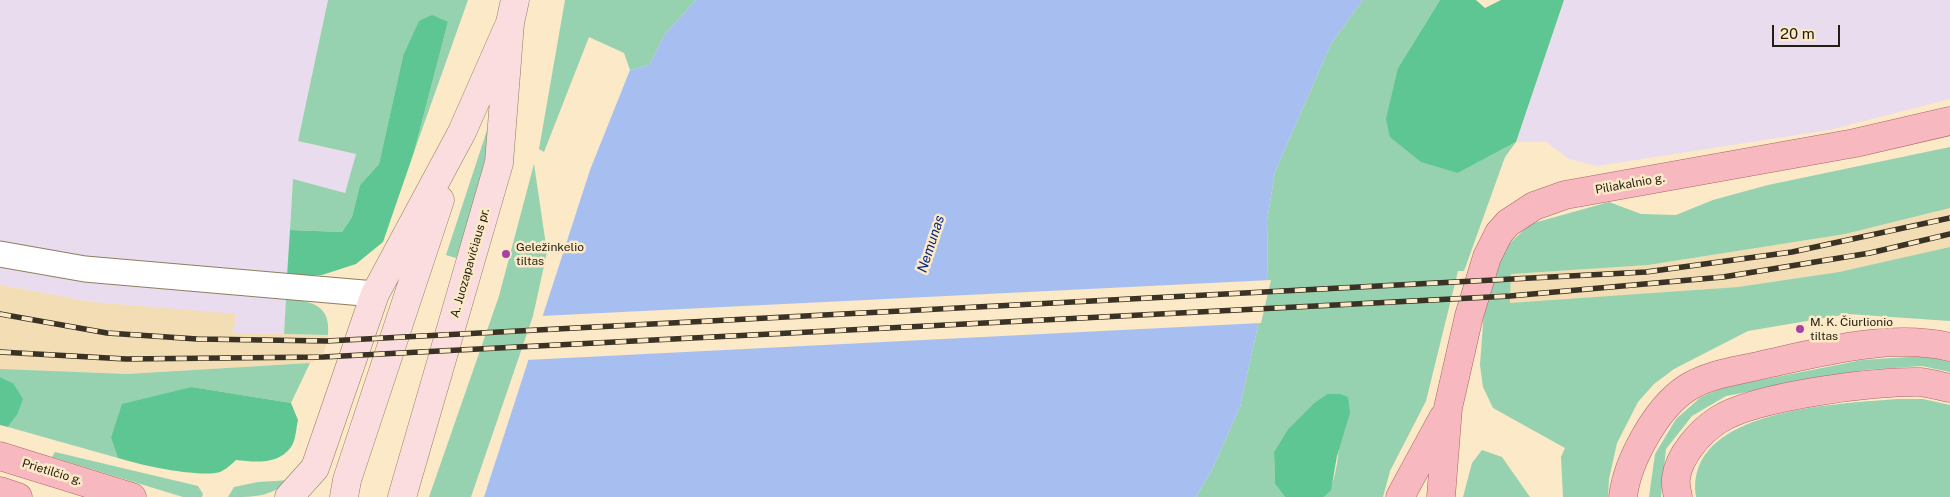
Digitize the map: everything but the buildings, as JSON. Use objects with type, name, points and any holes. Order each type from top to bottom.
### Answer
[{"type":"main road","name":"A. Juozapavičiaus pr.","points":[[344,497],[347,480],[462,132],[512,12]]},
{"type":"main road","name":"A. Juozapavičiaus pr.","points":[[402,497],[499,163],[512,12]]},
{"type":"main road","name":"Piliakalnio g.","points":[[1448,408],[1468,316],[1486,257],[1499,233],[1520,213],[1565,195],[1856,143],[1950,120]]},
{"type":"main road","name":"A. Juozapavičiaus pr.","points":[[289,497],[315,468],[375,294],[462,132]]},
{"type":"main road","points":[[1623,497],[1625,478],[1661,412],[1686,389],[1710,377],[1807,355],[1879,344],[1931,342],[1950,347]]},
{"type":"main road","points":[[1678,497],[1676,478],[1685,455],[1701,433],[1719,419],[1759,404],[1880,383],[1922,382],[1950,388]]},
{"type":"main road","points":[[1400,497],[1448,408]]},
{"type":"main road","points":[[1441,497],[1448,408]]},
{"type":"main road","name":"Prietilčio g.","points":[[0,456],[132,497]]},
{"type":"main road","points":[[0,491],[18,497]]},
{"type":"street","points":[[0,254],[85,269],[375,294]]},
{"type":"shaded area","points":[[0,0],[328,0],[298,141],[356,154],[345,193],[293,179],[284,334],[233,333],[236,315],[92,302],[0,285]]},
{"type":"shaded area","points":[[1564,0],[1950,0],[1950,99],[1829,130],[1597,166],[1569,159],[1546,142],[1516,142]]},
{"type":"shaded area","points":[[1950,208],[1950,247],[1909,257],[1839,272],[1738,287],[1510,304],[1511,274],[1648,265],[1845,234]]},
{"type":"shaded area","points":[[0,285],[92,302],[236,314],[233,333],[328,335],[323,357],[310,363],[127,374],[4,370],[0,369]]},
{"type":"green space","points":[[328,0],[468,0],[414,152],[448,22],[403,56],[379,164],[360,185],[352,217],[342,232],[290,230],[293,179],[345,193],[356,154],[298,141]]},
{"type":"green space","points":[[565,0],[696,0],[665,34],[649,65],[630,70],[624,53],[589,37],[544,152],[539,149]]},
{"type":"green space","points":[[1363,0],[1440,0],[1398,68],[1458,173],[1516,142],[1505,157],[1464,271],[1458,271],[1426,401],[1390,471],[1383,497],[1324,497],[1330,488],[1334,476],[1340,433],[1340,394],[1327,394],[1314,403],[1288,429],[1274,452],[1275,484],[1285,497],[1196,497],[1212,470],[1240,407],[1268,280],[1267,221],[1275,172],[1331,44]]},
{"type":"green space","points":[[1440,0],[1476,0],[1485,8],[1501,0],[1564,0],[1516,142],[1458,173],[1421,162],[1390,137],[1386,119],[1398,68]]},
{"type":"green space","points":[[432,15],[448,22],[414,152],[383,242],[356,264],[322,275],[287,276],[290,230],[342,232],[352,217],[360,185],[379,164],[403,56],[419,21]]},
{"type":"green space","points":[[495,106],[480,183],[456,258],[446,255]]},
{"type":"green space","points":[[1950,147],[1950,208],[1845,234],[1648,265],[1511,274],[1510,303],[1738,287],[1839,272],[1950,247],[1950,321],[1848,314],[1748,331],[1674,369],[1654,384],[1638,402],[1617,443],[1609,479],[1608,497],[1563,497],[1561,457],[1565,448],[1493,408],[1483,387],[1480,365],[1484,310],[1501,260],[1510,243],[1530,224],[1609,202],[1641,214],[1676,215],[1713,200],[1768,185]]},
{"type":"green space","points":[[534,164],[547,252],[533,316],[471,497],[429,497],[499,296]]},
{"type":"green space","points":[[286,299],[304,301],[318,306],[326,317],[328,335],[284,334]]},
{"type":"green space","points":[[1923,356],[1950,361],[1950,372],[1922,366],[1863,370],[1726,396],[1692,416],[1666,449],[1661,497],[1649,497],[1655,454],[1676,419],[1701,397],[1725,387],[1862,360]]},
{"type":"green space","points":[[310,363],[291,403],[192,387],[111,438],[118,458],[8,427],[17,415],[13,383],[0,377],[0,369],[127,374]]},
{"type":"green space","points":[[0,377],[13,383],[23,399],[17,415],[8,427],[0,425]]},
{"type":"green space","points":[[192,387],[291,403],[298,420],[293,444],[286,453],[273,460],[258,462],[236,460],[220,472],[210,473],[169,470],[118,458],[111,438],[122,404]]},
{"type":"green space","points":[[1327,394],[1340,394],[1348,397],[1350,413],[1337,456],[1331,490],[1324,497],[1285,497],[1275,484],[1274,452],[1288,429],[1314,403]]},
{"type":"green space","points":[[1897,399],[1923,399],[1950,405],[1950,497],[1696,497],[1699,467],[1714,445],[1739,428],[1770,416],[1804,409]]},
{"type":"green space","points":[[1482,450],[1502,457],[1530,497],[1463,497],[1472,463]]},
{"type":"green space","points":[[55,452],[198,486],[203,494],[202,497],[183,497],[52,457]]},
{"type":"green space","points":[[291,480],[276,490],[262,495],[228,497],[234,487],[258,482]]},
{"type":"water","name":"Nemunas","points":[[696,0],[1363,0],[1331,44],[1275,172],[1267,221],[1268,280],[1240,407],[1212,470],[1196,497],[484,497],[590,170],[630,70],[649,65],[665,34]]},
{"type":"pier","points":[[1271,280],[1261,323],[526,360],[541,316]]},
{"type":"railway","points":[[0,314],[107,333],[197,339],[327,341],[1646,272],[1792,252],[1950,218]]},
{"type":"railway","points":[[0,352],[126,359],[323,357],[1510,296],[1723,277],[1870,253],[1950,234]]},
{"type":"place","name":"Geležinkelio tiltas","points":[[506,254]]},
{"type":"place","name":"M. K. Čiurlionio tiltas","points":[[1800,329]]}]
